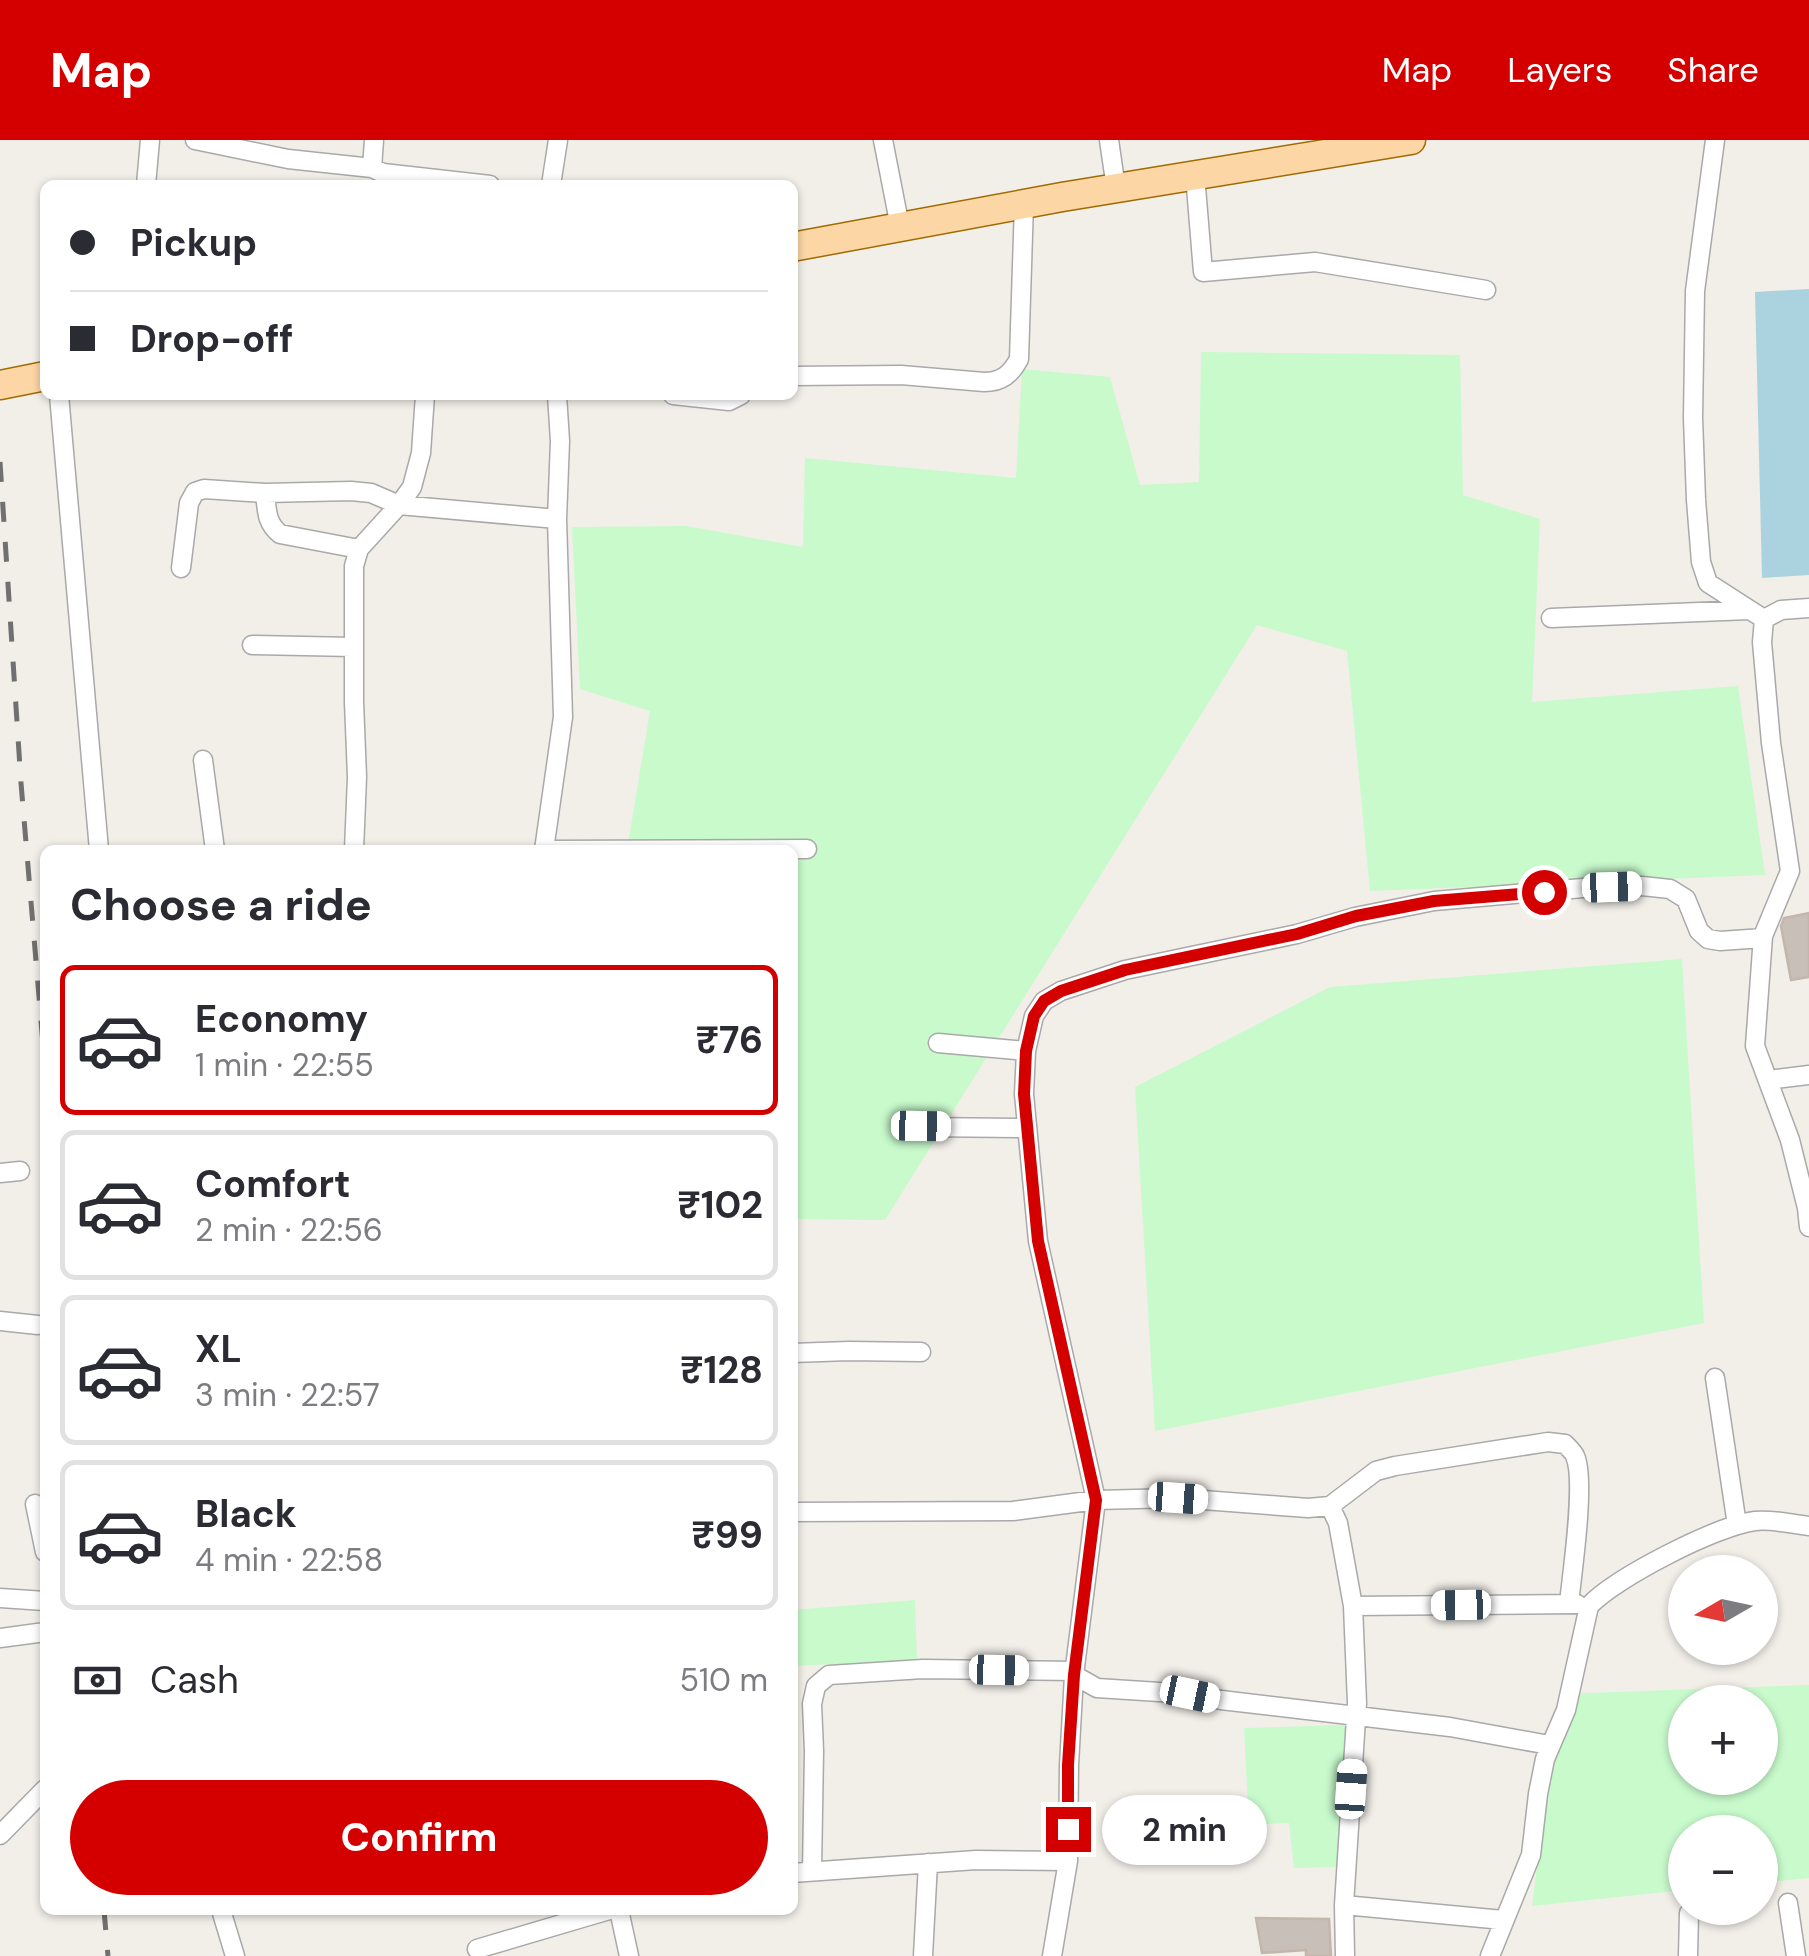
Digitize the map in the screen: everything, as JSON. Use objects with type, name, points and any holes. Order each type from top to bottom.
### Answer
[{"type":"main road","points":[[798,245],[1345,146],[1411,140]]},
{"type":"main road","points":[[0,385],[40,377]]},
{"type":"street","points":[[146,180],[150,140]]},
{"type":"street","points":[[195,140],[288,160],[445,180]]},
{"type":"street","points":[[372,168],[374,140]]},
{"type":"street","points":[[552,180],[558,140]]},
{"type":"street","points":[[883,140],[900,227]]},
{"type":"street","points":[[1109,140],[1116,188]]},
{"type":"street","points":[[1715,140],[1695,291],[1693,418],[1698,540],[1708,583],[1756,615],[1762,642],[1771,743],[1790,871],[1763,938],[1755,1046],[1790,1140],[1809,1227]]},
{"type":"street","points":[[1195,175],[1203,272],[1315,262],[1486,290]]},
{"type":"street","points":[[798,376],[901,375],[984,382],[1003,378],[1020,359],[1024,204]]},
{"type":"street","points":[[59,400],[99,845]]},
{"type":"street","points":[[354,845],[357,777],[353,582],[358,549],[412,486],[421,454],[424,400]]},
{"type":"street","points":[[544,845],[563,717],[558,400]]},
{"type":"street","points":[[181,568],[189,503],[195,492],[204,489],[265,493],[351,491],[371,493],[399,505],[558,519]]},
{"type":"street","points":[[265,493],[268,520],[280,534],[358,549]]},
{"type":"street","points":[[1551,618],[1756,615],[1809,608]]},
{"type":"street","points":[[252,645],[353,648]]},
{"type":"street","points":[[203,760],[214,845]]},
{"type":"street","points":[[798,849],[807,849]]},
{"type":"street","points":[[1052,1956],[1068,1860],[1068,1765],[1074,1673],[1096,1500],[1038,1241],[1026,1128],[1026,1051],[1034,1016],[1044,1001],[1061,991],[1125,970],[1434,901],[1583,888],[1670,889],[1686,900],[1699,931],[1708,939],[1763,938]]},
{"type":"street","points":[[938,1044],[1026,1051]]},
{"type":"street","points":[[1768,1080],[1809,1076]]},
{"type":"street","points":[[921,1126],[1026,1128]]},
{"type":"street","points":[[0,1173],[20,1171]]},
{"type":"street","points":[[0,1321],[38,1325]]},
{"type":"street","points":[[798,1352],[921,1352]]},
{"type":"street","points":[[1714,1378],[1737,1525]]},
{"type":"street","points":[[798,1512],[1013,1511],[1096,1500],[1178,1498],[1308,1508],[1330,1506],[1376,1472],[1395,1466],[1548,1442],[1565,1444],[1575,1454],[1578,1470],[1569,1603]]},
{"type":"street","points":[[35,1504],[40,1528]]},
{"type":"street","points":[[1330,1506],[1338,1523],[1352,1606],[1356,1714],[1344,1905],[1345,1956]]},
{"type":"street","points":[[1490,1956],[1531,1854],[1549,1745],[1566,1710],[1589,1606],[1656,1560],[1723,1528],[1756,1521],[1809,1526]]},
{"type":"street","points":[[0,1598],[40,1600]]},
{"type":"street","points":[[1352,1606],[1589,1606]]},
{"type":"street","points":[[0,1638],[40,1633]]},
{"type":"street","points":[[812,1871],[812,1704],[816,1686],[829,1675],[924,1669],[1074,1673],[1098,1688],[1190,1694],[1356,1714],[1549,1745]]},
{"type":"street","points":[[0,1835],[40,1795]]},
{"type":"street","points":[[798,1872],[976,1860],[1068,1860]]},
{"type":"street","points":[[923,1956],[928,1863]]},
{"type":"street","points":[[1788,1903],[1796,1956]]},
{"type":"street","points":[[1344,1905],[1503,1920]]},
{"type":"street","points":[[223,1915],[236,1956]]},
{"type":"street","points":[[477,1949],[592,1915]]},
{"type":"street","points":[[620,1915],[629,1956]]},
{"type":"street","points":[[1688,1956],[1689,1925]]},
{"type":"green space","points":[[1201,352],[1460,355],[1463,495],[1540,519],[1532,702],[1738,686],[1765,875],[1370,891],[1347,651],[1257,625],[885,1220],[798,1219],[798,845],[628,845],[650,711],[580,689],[572,527],[687,526],[803,547],[805,458],[1016,478],[1022,369],[1110,377],[1140,485],[1199,482]]},
{"type":"green space","points":[[1682,959],[1704,1323],[1155,1431],[1135,1087],[1330,987]]},
{"type":"green space","points":[[915,1600],[917,1660],[798,1666],[798,1610]]},
{"type":"green space","points":[[1809,1685],[1809,1878],[1778,1881],[1778,1815],[1668,1815],[1668,1892],[1532,1906],[1560,1694],[1668,1690],[1668,1795],[1778,1795],[1778,1686]]},
{"type":"green space","points":[[1346,1725],[1337,1867],[1294,1868],[1289,1823],[1249,1825],[1244,1728]]},
{"type":"water","points":[[1809,289],[1809,575],[1762,578],[1755,292]]},
{"type":"building","points":[[1809,913],[1809,977],[1791,980],[1781,926],[1784,918]]},
{"type":"building","points":[[1256,1918],[1329,1919],[1331,1956],[1306,1956],[1306,1950],[1262,1953]]},
{"type":"railway","points":[[0,462],[40,1009]]},
{"type":"railway","points":[[104,1915],[108,1956]]},
{"type":"route","points":[[1068,1829],[1074,1675],[1096,1500],[1038,1241],[1024,1094],[1026,1051],[1034,1016],[1044,1001],[1061,991],[1125,970],[1434,901],[1544,892]]}]
